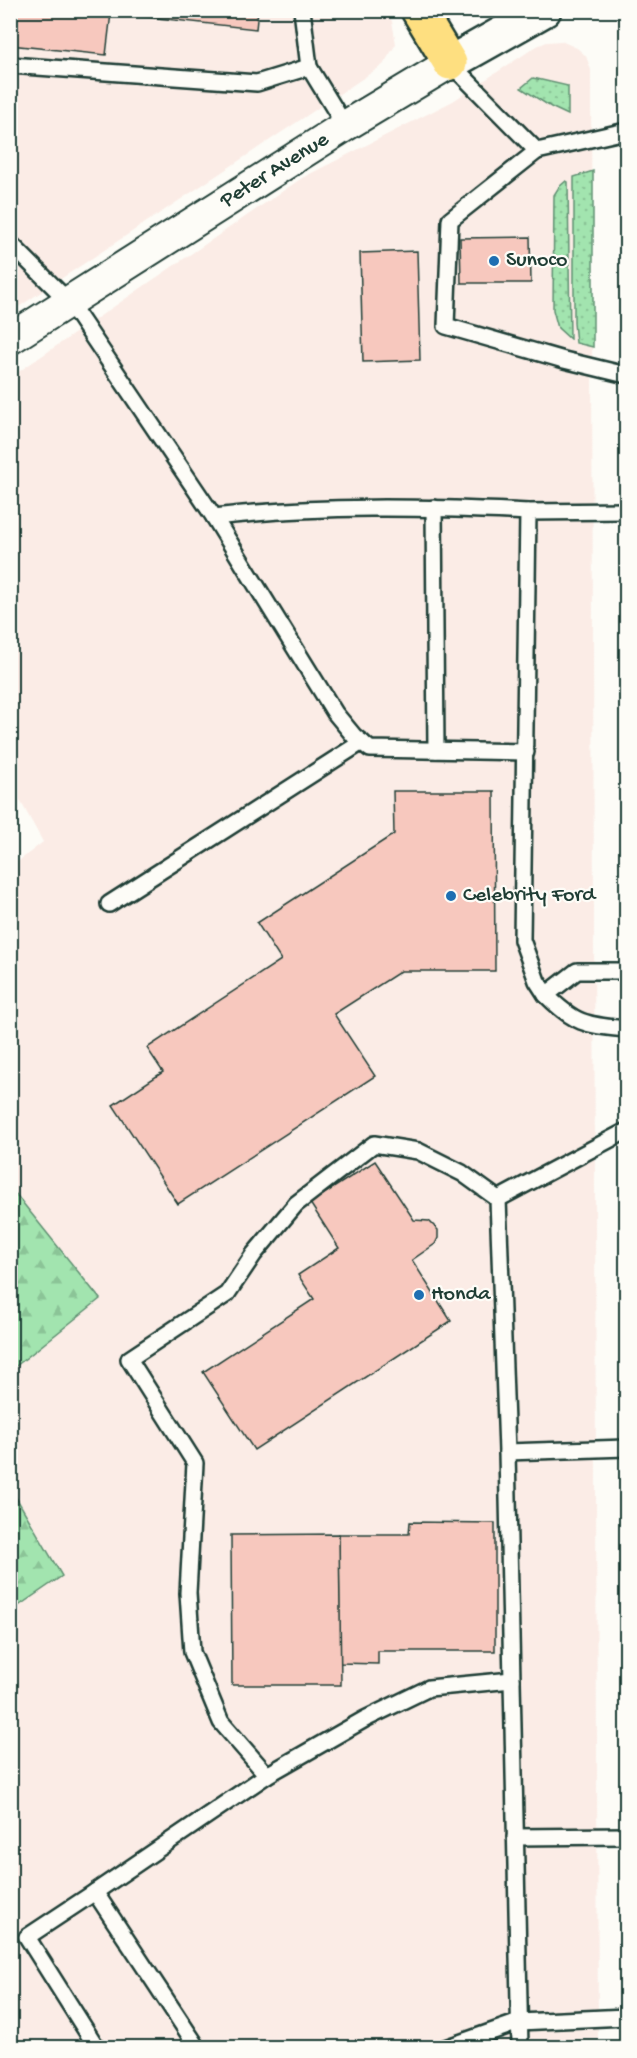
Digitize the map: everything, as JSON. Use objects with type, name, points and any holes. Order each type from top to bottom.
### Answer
[{"type":"highway","points":[[418,10],[450,63]]},
{"type":"street","name":"Peter Avenue","points":[[10,339],[345,126],[544,10]]},
{"type":"lane","points":[[302,10],[309,67],[345,126]]},
{"type":"lane","points":[[450,63],[537,151]]},
{"type":"lane","points":[[10,65],[257,83],[309,67]]},
{"type":"lane","points":[[627,131],[537,151],[450,220],[446,326],[564,360],[627,375]]},
{"type":"lane","points":[[10,243],[69,302],[214,517],[335,713],[354,736],[370,749],[526,752]]},
{"type":"lane","points":[[214,517],[255,512],[434,508],[528,512],[627,511]]},
{"type":"lane","points":[[434,508],[436,750]]},
{"type":"lane","points":[[528,512],[522,940],[537,981],[546,996],[556,1005],[579,1022],[592,1026],[627,1029]]},
{"type":"lane","points":[[109,904],[362,742]]},
{"type":"lane","points":[[546,996],[577,971],[627,971]]},
{"type":"lane","points":[[498,1199],[627,1131]]},
{"type":"lane","points":[[267,1775],[221,1722],[192,1652],[188,1593],[195,1463],[129,1359],[227,1293],[254,1254],[296,1204],[374,1144],[417,1151],[462,1173],[498,1199]]},
{"type":"lane","points":[[498,1199],[507,1452],[520,2048]]},
{"type":"lane","points":[[507,1452],[627,1448]]},
{"type":"lane","points":[[97,2048],[27,1937],[267,1775],[365,1719],[429,1688],[512,1680]]},
{"type":"lane","points":[[515,1837],[627,1836]]},
{"type":"lane","points":[[95,1892],[198,2048]]},
{"type":"lane","points":[[445,2048],[519,2022],[627,2017]]},
{"type":"shaded area","points":[[11,11],[385,11],[392,21],[396,44],[383,65],[11,312]]},
{"type":"shaded area","points":[[561,41],[577,48],[586,56],[591,70],[598,2047],[17,2047],[10,2038],[11,1611],[62,1576],[11,1487],[11,1370],[99,1299],[11,1187],[11,867],[43,842],[11,784],[11,377],[302,178],[453,101],[537,46],[547,42]]},
{"type":"green space","points":[[533,78],[568,86],[568,115],[521,88]]},
{"type":"green space","points":[[593,171],[593,347],[576,343],[574,177]]},
{"type":"green space","points":[[566,181],[568,182],[570,339],[558,328],[553,310],[554,195]]},
{"type":"green space","points":[[10,1187],[100,1299],[11,1370],[10,1370]]},
{"type":"green space","points":[[10,1487],[62,1576],[11,1611],[10,1611]]},
{"type":"building","points":[[10,10],[258,10],[256,29],[111,13],[106,55],[10,45]]},
{"type":"building","points":[[530,237],[531,283],[461,283],[460,238]]},
{"type":"building","points":[[417,251],[420,360],[363,362],[360,253]]},
{"type":"building","points":[[393,791],[494,791],[495,971],[401,971],[334,1014],[375,1076],[178,1204],[113,1105],[163,1072],[147,1048],[281,960],[257,923],[394,834]]},
{"type":"building","points":[[375,1161],[414,1220],[429,1221],[438,1230],[435,1244],[412,1260],[451,1321],[254,1450],[203,1372],[314,1299],[298,1275],[339,1248],[310,1203]]},
{"type":"building","points":[[410,1522],[495,1523],[495,1651],[378,1651],[378,1664],[340,1663],[339,1534],[409,1534]]},
{"type":"building","points":[[339,1534],[341,1685],[232,1685],[231,1535]]},
{"type":"place","name":"Sunoco","points":[[494,261]]},
{"type":"place","name":"Celebrity Ford","points":[[451,896]]},
{"type":"place","name":"Honda","points":[[419,1295]]}]
